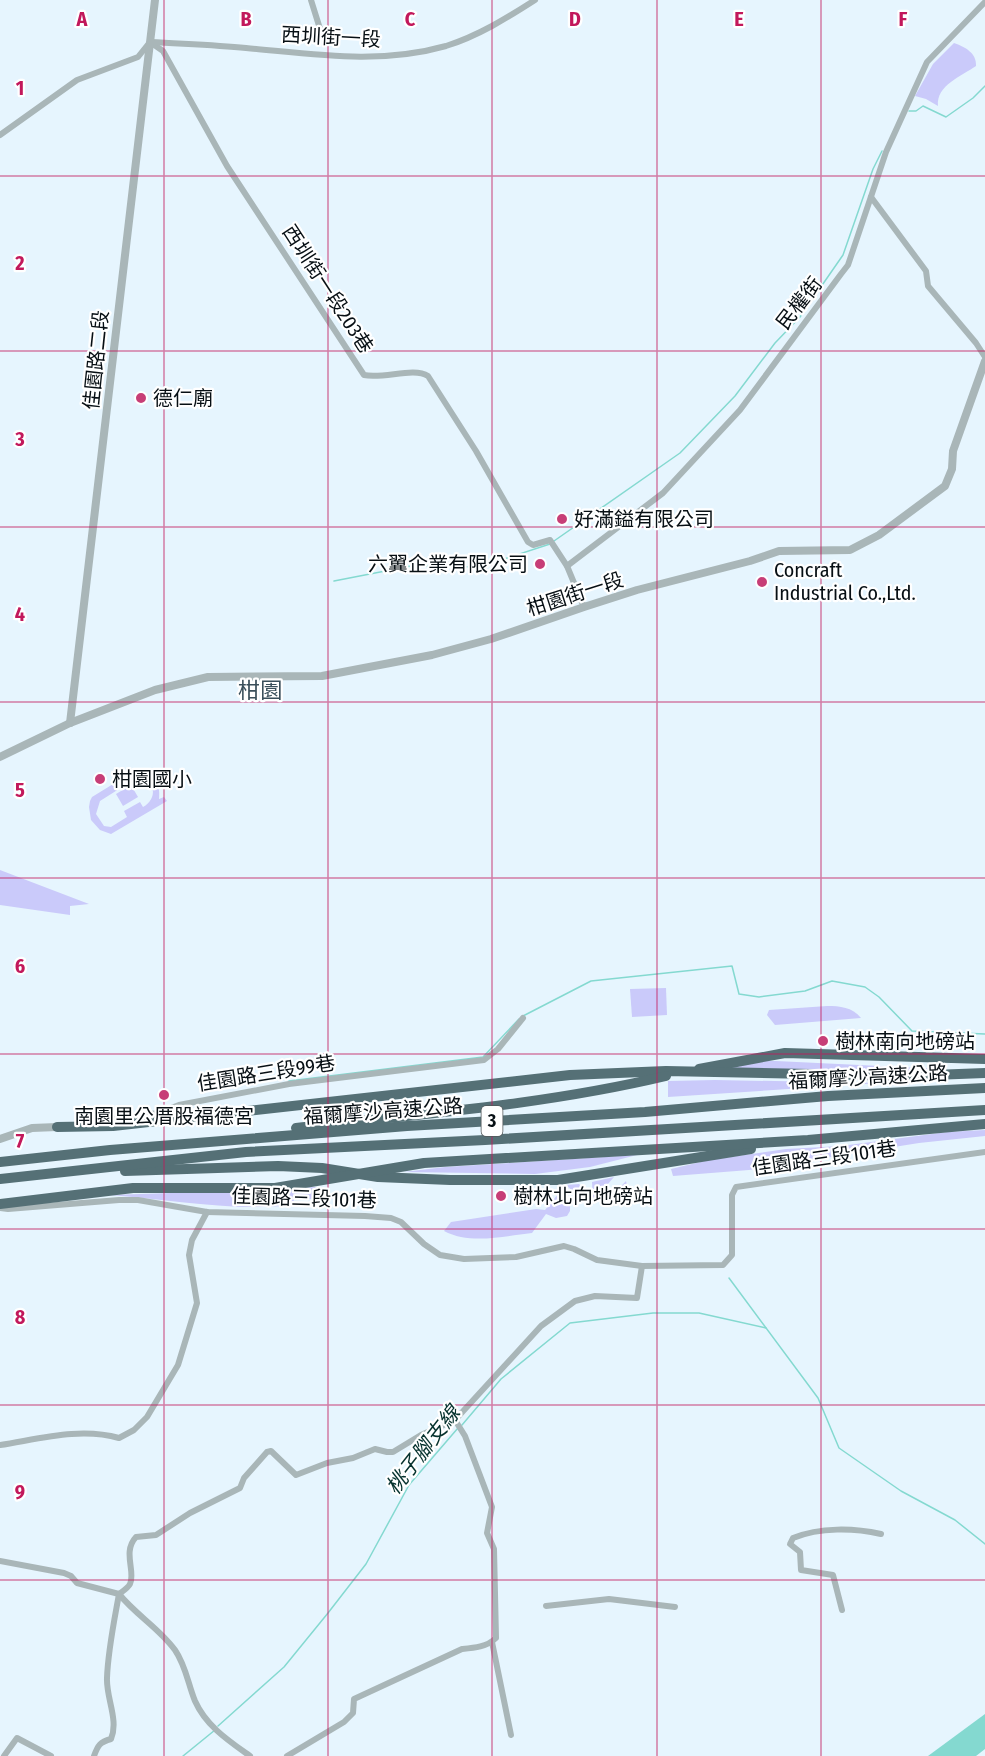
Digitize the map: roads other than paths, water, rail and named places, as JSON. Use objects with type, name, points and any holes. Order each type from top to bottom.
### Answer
[{"type":"highway","points":[[110,1150],[557,1099],[724,1063],[785,1053],[985,1059]]},
{"type":"highway","points":[[57,1127],[113,1126],[570,1075],[666,1071],[822,1076],[985,1073]]},
{"type":"highway","name":"福爾摩沙高速公路","points":[[0,1162],[110,1150],[407,1126],[645,1112],[828,1096],[985,1088]]},
{"type":"highway","name":"福爾摩沙高速公路","points":[[0,1179],[246,1152],[985,1110]]},
{"type":"highway","points":[[0,1206],[133,1188],[274,1188],[424,1163],[808,1140],[985,1124]]},
{"type":"highway","points":[[35,1175],[278,1166],[322,1168],[387,1178],[558,1180],[808,1140]]},
{"type":"street","name":"佳園路二段","points":[[70,723],[155,0]]},
{"type":"street","points":[[312,0],[321,32]]},
{"type":"street","name":"西圳街一段","points":[[150,42],[246,48],[315,56],[352,58],[390,56],[446,46],[496,25],[535,0]]},
{"type":"street","points":[[974,0],[982,4]]},
{"type":"street","name":"民權街","points":[[567,566],[663,493],[740,410],[848,265],[886,152],[927,62],[982,4]]},
{"type":"street","points":[[0,135],[77,80],[138,57],[150,42]]},
{"type":"street","name":"西圳街一段203巷","points":[[150,42],[163,51],[227,166],[364,375],[384,377],[414,372],[428,376],[476,451],[528,542],[533,545],[550,540],[567,566],[584,607]]},
{"type":"street","points":[[872,197],[926,271],[928,286],[976,343],[985,359]]},
{"type":"street","name":"柑園街一段","points":[[0,757],[70,723],[155,690],[208,677],[322,676],[432,655],[491,639],[584,607],[779,551],[850,550],[879,535],[945,486],[952,469],[953,451],[985,359]]},
{"type":"street","name":"佳園路三段99巷","points":[[0,1139],[32,1128],[57,1127],[158,1113],[179,1105],[289,1084],[484,1060],[498,1049],[523,1018]]},
{"type":"street","name":"佳園路三段101巷","points":[[0,1206],[8,1209],[138,1200],[207,1212],[308,1213],[391,1218],[408,1227],[440,1255],[464,1259],[516,1257],[564,1246],[597,1260],[642,1266],[723,1265],[732,1255],[732,1195],[736,1187],[985,1152]]},
{"type":"street","points":[[0,1445],[77,1433],[104,1434],[118,1438],[134,1430],[147,1417],[178,1365],[197,1303],[189,1256],[192,1240],[207,1212]]},
{"type":"street","points":[[94,1756],[98,1745],[102,1741],[111,1739],[113,1735],[113,1715],[107,1680],[113,1626],[119,1594],[131,1580],[129,1562],[132,1542],[136,1537],[156,1536],[190,1513],[240,1488],[244,1478],[267,1452],[272,1451],[296,1475],[375,1449],[393,1452],[421,1435],[455,1420],[541,1326],[575,1301],[595,1296],[637,1298],[642,1266]]},
{"type":"street","points":[[287,1756],[345,1722],[353,1713],[354,1699],[462,1649],[477,1648],[496,1638],[494,1549],[487,1533],[492,1507],[465,1436],[455,1420]]},
{"type":"street","points":[[842,1610],[833,1575],[801,1570],[800,1552],[790,1544],[793,1538],[805,1533],[859,1529],[881,1534]]},
{"type":"street","points":[[0,1561],[64,1574],[71,1576],[76,1583],[119,1594],[132,1610],[158,1630],[176,1652],[185,1668],[195,1702],[214,1730],[250,1756]]},
{"type":"street","points":[[546,1606],[609,1599],[675,1606]]},
{"type":"street","points":[[492,1642],[511,1735]]},
{"type":"street","points":[[4,1756],[16,1738],[51,1756]]},
{"type":"waterway","points":[[909,111],[916,111],[923,106],[946,117],[973,98],[985,86]]},
{"type":"waterway","points":[[554,541],[680,453],[735,396],[775,343],[800,317],[843,255],[873,169],[882,151]]},
{"type":"waterway","points":[[334,581],[411,566],[480,567],[550,544]]},
{"type":"waterway","points":[[523,1016],[591,981],[732,966],[739,994],[759,997],[805,991],[832,981],[865,987],[879,997],[912,1031],[985,1034]]},
{"type":"waterway","points":[[289,1081],[483,1057],[519,1019]]},
{"type":"waterway","points":[[729,1278],[818,1398],[839,1448],[901,1491],[955,1520],[985,1544]]},
{"type":"waterway","name":"桃子腳支線","points":[[462,1425],[501,1379],[570,1323],[653,1313],[699,1313],[766,1328]]},
{"type":"waterway","name":"桃子腳支線","points":[[218,1726],[284,1667],[328,1613],[366,1564],[409,1485],[458,1428]]},
{"type":"waterway","name":"桃子腳支線","points":[[183,1756],[215,1730]]},
{"type":"place","name":"德仁廟","points":[[141,398]]},
{"type":"place","name":"好滿鎰有限公司","points":[[562,519]]},
{"type":"place","name":"六翼企業有限公司","points":[[540,564]]},
{"type":"place","name":"Concraft Industrial Co.,Ltd.","points":[[762,582]]},
{"type":"place","name":"柑園國小","points":[[100,779]]},
{"type":"place","name":"樹林南向地磅站","points":[[823,1041]]},
{"type":"place","name":"南園里公厝股福德宮","points":[[164,1095]]},
{"type":"place","name":"樹林北向地磅站","points":[[501,1196]]},
{"type":"district","name":"柑園","points":[[260,690]]}]
